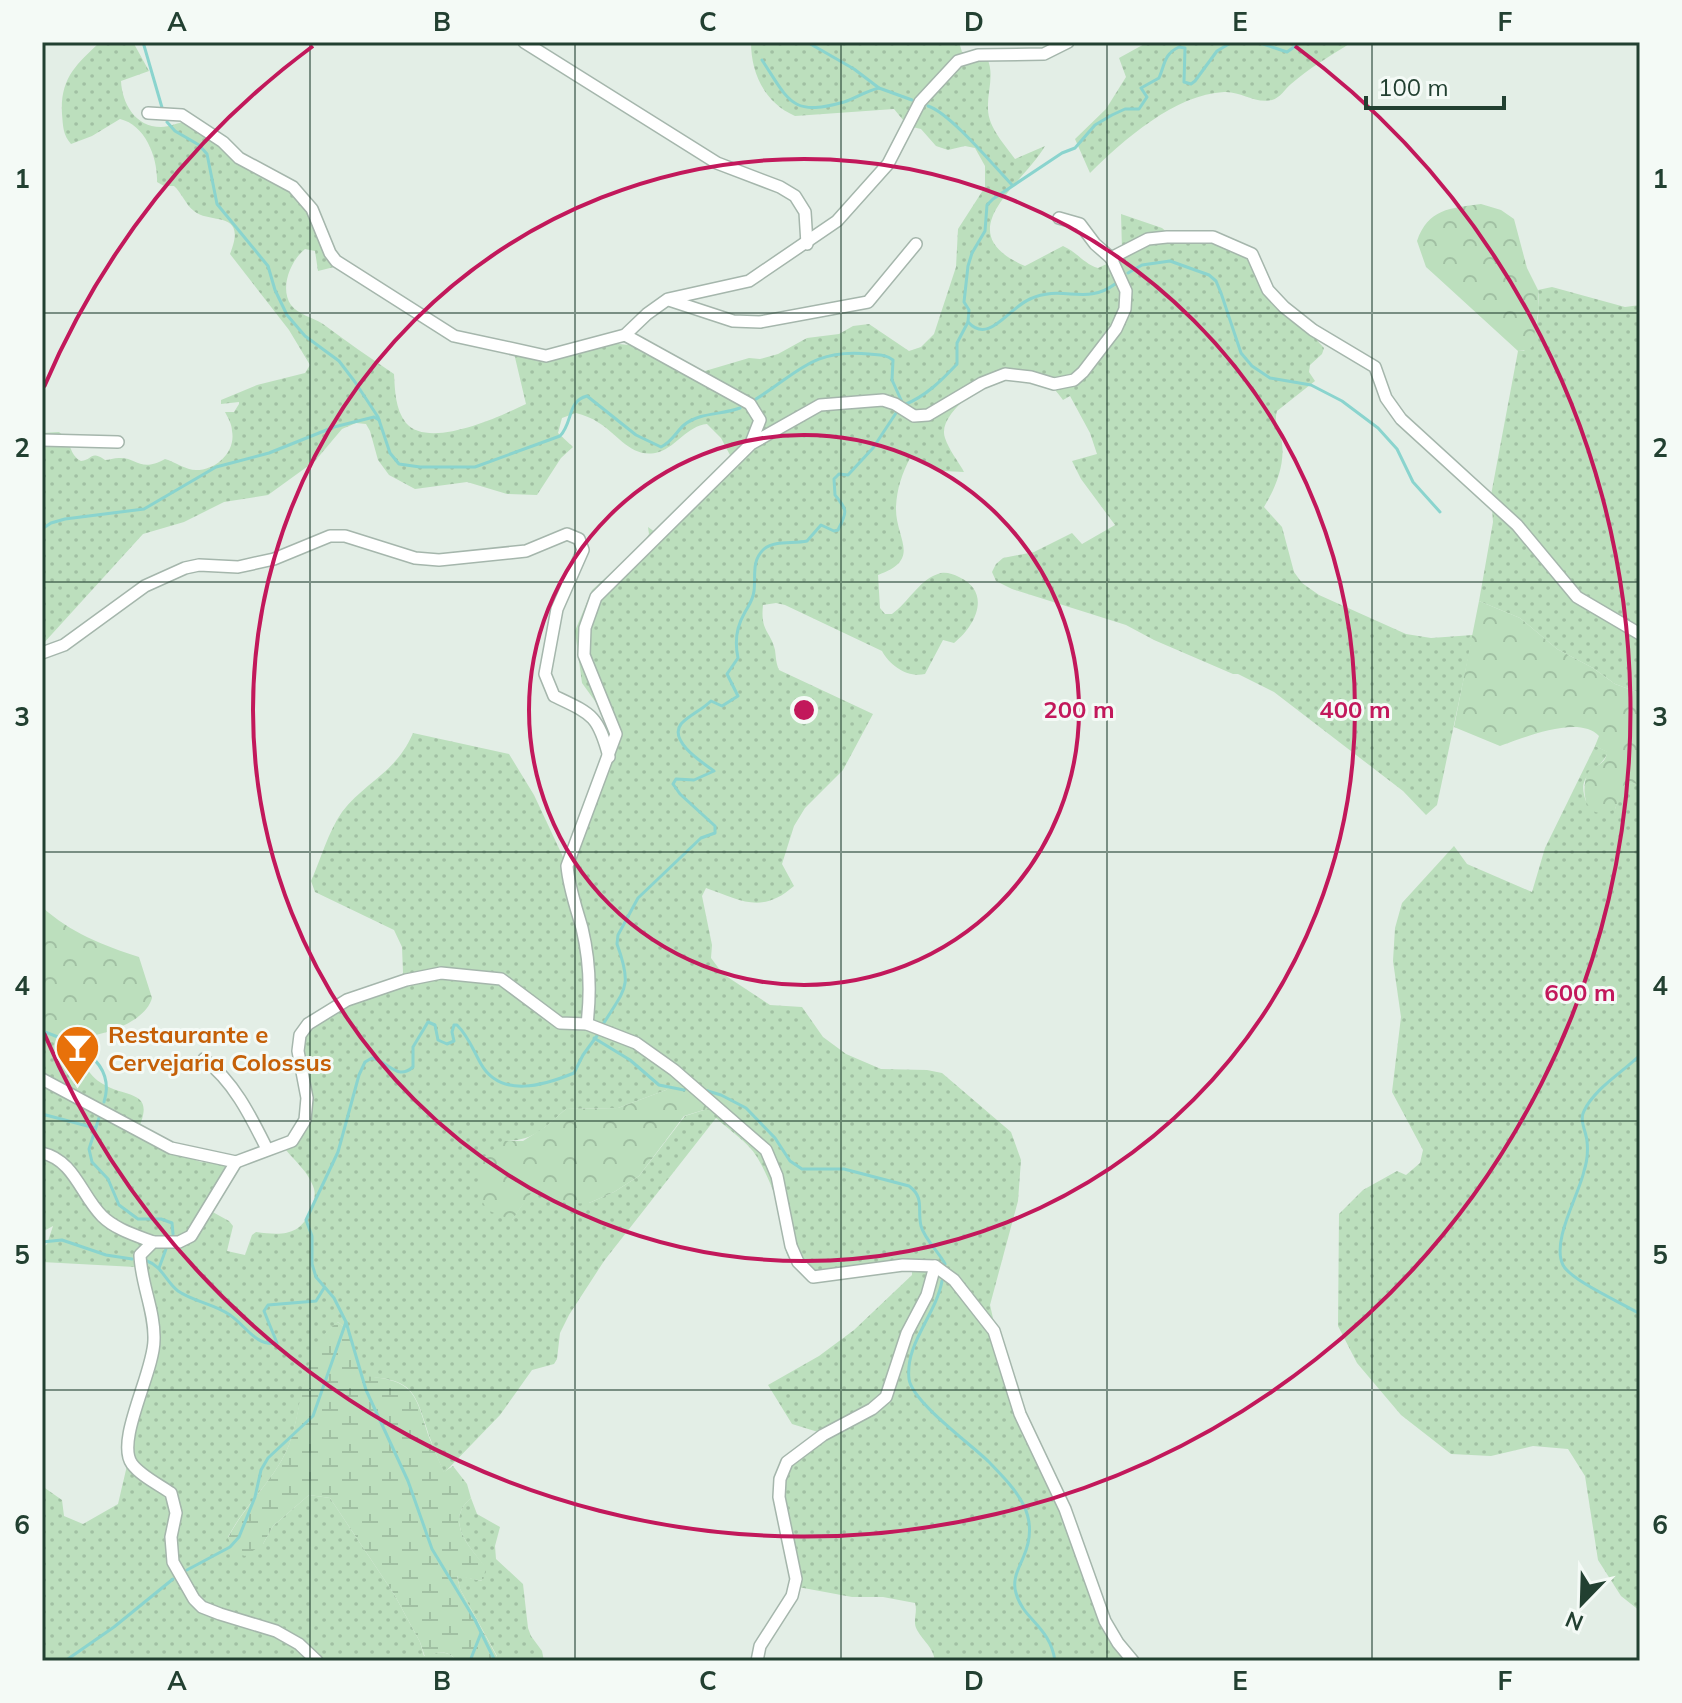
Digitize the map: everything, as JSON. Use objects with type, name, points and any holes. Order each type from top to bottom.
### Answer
[{"type":"street","points":[[524,42],[717,163],[780,187],[795,196],[805,212],[807,244]]},
{"type":"street","points":[[148,113],[182,115],[223,142],[239,158],[293,187],[312,209],[336,261],[454,336],[546,356],[625,335],[668,299],[749,281],[774,267],[837,221],[888,164],[920,102],[958,61],[978,55],[1044,54],[1068,42]]},
{"type":"street","points":[[587,1024],[591,991],[589,963],[567,866],[616,734],[584,655],[585,628],[596,597],[751,444],[820,405],[883,400],[914,416],[928,415],[982,383],[1005,374],[1054,384],[1074,380],[1116,329],[1125,309],[1126,291],[1111,258],[1080,224],[1059,218]]},
{"type":"street","points":[[1111,258],[1148,239],[1167,237],[1213,237],[1252,254],[1268,290],[1284,307],[1313,330],[1375,367],[1386,398],[1401,419],[1517,525],[1577,597],[1640,634]]},
{"type":"street","points":[[668,299],[733,321],[760,322],[868,302],[916,244]]},
{"type":"street","points":[[625,335],[750,404],[760,420],[751,444]]},
{"type":"street","points":[[42,440],[118,442]]},
{"type":"street","points":[[42,653],[64,645],[145,586],[185,568],[250,564],[274,559],[330,536],[345,536],[415,558],[439,560],[526,551],[567,534],[579,539],[583,550],[557,609],[545,674],[554,696],[589,712],[602,730],[609,758]]},
{"type":"street","points":[[42,1079],[171,1148],[236,1162],[292,1141],[305,1120],[307,1098],[298,1051],[300,1035],[308,1024],[347,1000],[406,980],[441,973],[501,979],[560,1023],[587,1024],[636,1043],[674,1070],[766,1150],[777,1176],[791,1246],[798,1262],[813,1277],[903,1265],[935,1266],[954,1280],[994,1331],[1020,1414],[1065,1509],[1105,1621],[1133,1661]]},
{"type":"street","points":[[204,1059],[223,1074],[234,1088],[267,1149]]},
{"type":"street","points":[[42,1153],[64,1163],[103,1218],[153,1242],[179,1242],[191,1236],[236,1162]]},
{"type":"street","points":[[153,1242],[140,1255],[155,1341],[151,1368],[128,1431],[126,1445],[129,1461],[140,1473],[171,1493],[176,1513],[171,1537],[173,1562],[194,1599],[202,1607],[276,1631],[299,1644],[317,1661]]},
{"type":"street","points":[[757,1661],[760,1646],[792,1596],[796,1579],[779,1497],[780,1479],[787,1462],[823,1435],[872,1409],[886,1397],[907,1333],[927,1295],[935,1266]]},
{"type":"green space","points":[[100,42],[133,42],[149,71],[121,81],[127,105],[137,118],[161,127],[187,122],[273,177],[303,190],[325,224],[338,266],[318,271],[315,251],[305,249],[295,260],[286,283],[291,305],[394,374],[400,412],[406,423],[417,430],[431,433],[465,428],[526,404],[513,349],[546,354],[609,343],[638,346],[684,366],[705,371],[749,358],[760,359],[778,354],[807,338],[839,334],[853,326],[869,324],[909,351],[921,347],[934,334],[956,267],[958,229],[985,187],[985,166],[975,148],[965,146],[948,150],[936,146],[921,129],[908,126],[894,109],[795,116],[775,103],[762,86],[754,65],[751,42],[959,42],[962,52],[987,58],[990,71],[989,116],[998,136],[1015,159],[1045,146],[997,208],[991,224],[992,239],[1002,253],[1025,266],[1063,246],[1098,268],[1113,261],[1122,250],[1121,214],[1162,228],[1175,239],[1209,243],[1234,251],[1258,265],[1271,290],[1324,348],[1310,365],[1309,372],[1315,381],[1277,411],[1283,451],[1281,468],[1264,507],[1282,527],[1294,572],[1302,583],[1319,595],[1406,634],[1431,638],[1473,635],[1437,805],[1426,815],[1403,791],[1274,692],[1126,625],[1012,589],[996,581],[992,572],[1003,558],[1034,552],[1072,533],[1082,544],[1115,525],[1081,479],[1072,461],[1097,454],[1090,433],[1070,396],[1063,400],[1051,385],[1031,372],[1005,370],[965,399],[944,428],[945,438],[964,472],[943,471],[910,458],[900,481],[896,507],[903,555],[892,569],[878,575],[880,608],[885,614],[892,614],[934,576],[946,573],[959,577],[969,583],[978,600],[969,628],[954,643],[943,640],[925,674],[919,675],[900,670],[882,651],[785,605],[763,605],[764,626],[773,644],[779,670],[873,714],[843,770],[805,808],[794,826],[782,864],[794,886],[783,895],[762,902],[741,900],[706,888],[702,896],[712,945],[711,958],[723,974],[770,1005],[802,1007],[823,1037],[846,1054],[881,1069],[942,1073],[1011,1132],[1021,1160],[1018,1201],[990,1305],[1002,1358],[1102,1617],[1131,1661],[935,1661],[916,1627],[915,1603],[883,1597],[852,1597],[798,1587],[783,1506],[783,1473],[818,1432],[792,1424],[768,1385],[819,1356],[854,1330],[912,1275],[912,1271],[890,1265],[816,1282],[803,1274],[786,1252],[777,1203],[760,1163],[749,1146],[716,1118],[604,1261],[560,1333],[554,1364],[532,1370],[500,1415],[444,1473],[411,1391],[394,1381],[363,1377],[349,1331],[338,1322],[317,1347],[283,1458],[228,1537],[263,1544],[273,1526],[309,1495],[330,1498],[394,1594],[420,1642],[424,1656],[442,1652],[457,1661],[42,1661],[42,1486],[62,1500],[64,1516],[83,1524],[118,1504],[151,1363],[147,1301],[135,1267],[42,1262],[42,1249],[53,1226],[42,1232],[42,1033],[71,1039],[93,1076],[112,1089],[142,1102],[144,1108],[137,1132],[178,1154],[201,1162],[239,1165],[209,1210],[233,1226],[227,1251],[245,1255],[256,1232],[281,1234],[301,1226],[312,1205],[314,1189],[305,1171],[286,1150],[304,1120],[303,1038],[320,1015],[396,985],[403,973],[402,947],[394,930],[315,892],[311,881],[337,820],[351,801],[398,758],[413,733],[509,754],[534,795],[564,859],[609,736],[605,715],[582,683],[575,631],[592,590],[642,545],[649,534],[648,527],[659,535],[731,457],[721,438],[707,424],[694,428],[665,449],[649,454],[633,450],[596,421],[576,413],[562,418],[558,433],[573,447],[561,458],[537,495],[507,494],[467,482],[415,489],[389,475],[378,460],[366,424],[356,423],[342,429],[315,461],[268,495],[224,502],[184,522],[143,534],[42,645],[42,433],[59,432],[81,461],[94,456],[105,460],[125,458],[150,465],[165,459],[188,469],[204,469],[218,463],[231,446],[232,428],[225,412],[234,412],[239,402],[221,404],[221,400],[257,385],[305,373],[310,365],[289,330],[230,254],[234,240],[231,224],[201,215],[188,205],[174,186],[157,182],[153,154],[137,128],[120,119],[92,136],[71,144],[68,141],[62,102],[67,81],[77,65]],"holes":[[[681,1080],[704,1110],[685,1116],[639,1176],[614,1192],[589,1203],[569,1203],[532,1190],[512,1220],[504,1141],[531,1136],[566,1109],[618,1108],[666,1090]]]},
{"type":"green space","points":[[1148,42],[1352,42],[1305,73],[1275,99],[1266,101],[1224,92],[1187,101],[1169,110],[1134,133],[1090,173],[1075,139],[1106,109],[1126,77],[1119,58]]},
{"type":"green space","points":[[1481,204],[1501,210],[1514,219],[1527,268],[1538,290],[1539,308],[1532,347],[1528,350],[1518,351],[1426,267],[1417,241],[1427,222],[1434,216],[1450,209]]},
{"type":"green space","points":[[1552,287],[1625,307],[1640,305],[1640,693],[1615,684],[1557,649],[1520,618],[1479,601],[1493,522],[1491,495],[1518,351],[1524,351],[1535,330],[1538,290]]},
{"type":"green space","points":[[1479,601],[1520,618],[1557,649],[1615,684],[1640,693],[1640,785],[1624,785],[1615,809],[1598,813],[1592,810],[1585,797],[1588,772],[1603,762],[1607,752],[1595,746],[1599,736],[1590,730],[1565,727],[1500,746],[1454,727]]},
{"type":"green space","points":[[1595,746],[1608,752],[1586,778],[1583,791],[1586,801],[1615,809],[1623,784],[1640,785],[1640,1611],[1621,1596],[1598,1560],[1585,1476],[1568,1449],[1533,1446],[1491,1456],[1451,1454],[1401,1415],[1357,1363],[1338,1326],[1339,1214],[1363,1190],[1397,1171],[1406,1175],[1420,1163],[1423,1150],[1392,1092],[1401,1017],[1393,961],[1395,928],[1402,903],[1454,846],[1467,864],[1532,892],[1545,848]]},
{"type":"green space","points":[[42,907],[88,937],[139,957],[152,998],[139,1016],[117,1028],[91,1036],[65,1038],[42,1033]]},
{"type":"green space","points":[[681,1079],[710,1108],[684,1116],[639,1176],[589,1203],[569,1204],[533,1190],[512,1220],[487,1210],[476,1189],[483,1158],[504,1141],[523,1141],[566,1109],[618,1108],[666,1090]]},
{"type":"green space","points":[[338,1322],[349,1331],[363,1376],[393,1381],[410,1392],[416,1399],[444,1472],[453,1466],[467,1484],[471,1498],[463,1507],[459,1525],[467,1542],[486,1567],[483,1581],[457,1576],[460,1589],[497,1657],[494,1661],[457,1661],[442,1653],[425,1657],[394,1594],[330,1498],[309,1495],[273,1526],[263,1544],[245,1556],[233,1552],[228,1538],[283,1458],[294,1430],[305,1379],[316,1347]]},
{"type":"green space","points":[[471,1498],[477,1514],[500,1527],[495,1546],[496,1559],[523,1584],[528,1628],[542,1651],[544,1661],[494,1661],[497,1656],[460,1589],[457,1575],[482,1581],[485,1567],[466,1542],[459,1524],[463,1507]]},
{"type":"waterway","points":[[143,42],[163,111]]},
{"type":"waterway","points":[[807,42],[854,69],[879,88],[912,100]]},
{"type":"waterway","points":[[904,405],[926,393],[957,364],[957,343],[968,322],[969,310],[964,302],[968,266],[985,231],[987,205],[1062,153],[1075,148],[1095,125],[1125,109],[1139,109],[1147,97],[1141,88],[1159,78],[1174,50],[1185,48],[1184,82],[1191,84],[1217,51],[1232,42]]},
{"type":"waterway","points":[[1257,42],[1287,52],[1301,42]]},
{"type":"waterway","points":[[762,60],[786,95],[802,106],[813,108],[844,102],[879,88]]},
{"type":"waterway","points":[[928,106],[960,129],[1012,185]]},
{"type":"waterway","points":[[167,122],[207,154],[217,204],[268,266],[287,315],[305,336],[339,361],[355,382],[378,417],[390,453],[399,464],[475,467],[560,436],[573,407],[587,396],[636,435],[661,447],[690,421],[740,408]]},
{"type":"waterway","points":[[1128,273],[1142,265],[1170,261],[1209,275],[1216,281],[1221,293],[1241,353],[1252,366],[1270,378],[1311,385],[1342,401],[1378,428],[1397,449],[1413,482],[1440,512]]},
{"type":"waterway","points":[[968,322],[983,330],[998,323],[1030,299],[1053,293],[1094,294],[1115,284]]},
{"type":"waterway","points":[[756,399],[807,364],[850,353],[882,355],[893,360],[892,380],[902,402]]},
{"type":"waterway","points":[[602,1026],[624,987],[625,970],[617,944],[618,935],[638,898],[701,838],[715,833],[715,826],[673,784],[676,779],[694,780],[714,771],[688,751],[678,731],[684,721],[711,701],[722,706],[738,696],[727,674],[738,658],[738,630],[753,595],[757,559],[764,549],[773,544],[807,541],[821,525],[838,530],[845,511],[835,495],[834,479],[839,474],[848,475],[873,448],[898,410]]},
{"type":"waterway","points":[[42,529],[65,519],[144,509],[216,467],[269,453],[334,427],[374,417],[379,420]]},
{"type":"waterway","points":[[495,1661],[475,1620],[432,1549],[408,1481],[366,1390],[346,1322],[334,1298],[316,1277],[312,1264],[312,1236],[306,1220],[338,1152],[365,1062],[372,1058],[397,1071],[407,1071],[413,1067],[413,1047],[428,1022],[435,1025],[438,1040],[447,1044],[454,1041],[452,1032],[454,1025],[457,1025],[490,1075],[512,1085],[537,1085],[574,1073],[599,1033]]},
{"type":"waterway","points":[[42,1031],[79,1047],[99,1064],[106,1088],[104,1102]]},
{"type":"waterway","points":[[594,1038],[630,1060],[659,1085],[684,1090]]},
{"type":"waterway","points":[[1640,1055],[1602,1088],[1584,1111],[1582,1118],[1587,1160],[1563,1231],[1560,1255],[1563,1265],[1576,1278],[1640,1314]]},
{"type":"waterway","points":[[701,1089],[746,1108],[775,1138],[790,1161],[802,1169],[844,1169],[909,1186],[919,1199],[923,1231],[945,1264]]},
{"type":"waterway","points":[[42,1114],[95,1128]]},
{"type":"waterway","points":[[99,1118],[89,1149],[92,1162],[108,1179],[119,1205],[138,1219],[161,1219],[172,1223],[173,1234]]},
{"type":"waterway","points":[[42,1242],[62,1240],[106,1255],[132,1259]]},
{"type":"waterway","points":[[159,1268],[166,1249]]},
{"type":"waterway","points":[[147,1261],[178,1291],[224,1311],[263,1342],[277,1343],[264,1311],[268,1305],[316,1301],[324,1288]]},
{"type":"waterway","points":[[942,1281],[934,1306],[916,1341],[909,1379],[920,1399],[989,1462],[1024,1505],[1030,1529],[1015,1588],[1024,1610],[1048,1639],[1055,1661]]},
{"type":"waterway","points":[[187,1570],[230,1547],[239,1537],[255,1497],[261,1470],[268,1458],[313,1416],[346,1322]]},
{"type":"waterway","points":[[65,1661],[114,1627],[173,1579]]},
{"type":"waterway","points":[[470,1661],[481,1633]]},
{"type":"place","name":"Restaurante e Cervejaria Colossus","points":[[77,1087]]}]
